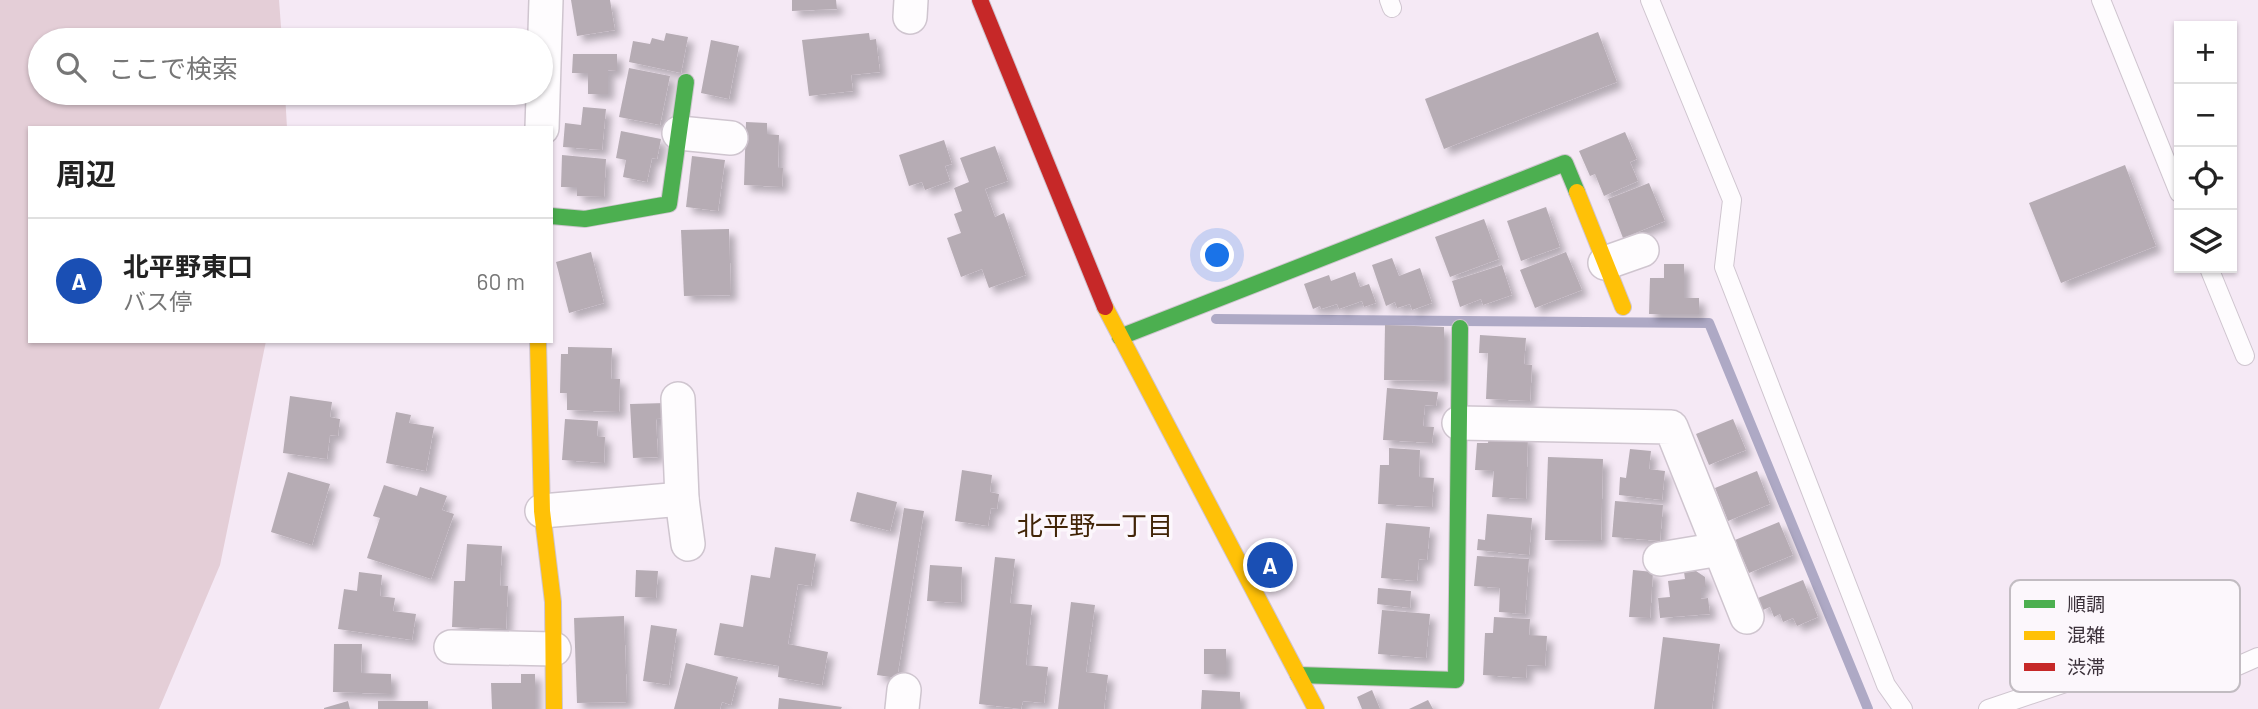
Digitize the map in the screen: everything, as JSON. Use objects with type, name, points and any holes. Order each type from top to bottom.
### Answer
[{"type":"street","points":[[545,28],[546,0]]},
{"type":"street","points":[[981,0],[1109,316],[1315,709]]},
{"type":"street","points":[[553,216],[585,219],[668,204],[686,82]]},
{"type":"street","points":[[542,126],[543,105]]},
{"type":"street","points":[[679,133],[731,138]]},
{"type":"street","points":[[1120,337],[1565,163],[1623,307]]},
{"type":"street","points":[[1605,263],[1642,250]]},
{"type":"street","points":[[1298,676],[1456,680],[1460,328]]},
{"type":"street","points":[[538,343],[542,511],[553,603],[554,709]]},
{"type":"street","points":[[678,399],[682,499],[688,544]]},
{"type":"street","points":[[1459,423],[1671,427],[1747,617]]},
{"type":"street","points":[[542,511],[682,499]]},
{"type":"street","points":[[1660,559],[1720,549]]},
{"type":"street","points":[[451,647],[554,649]]},
{"type":"lane","points":[[1650,0],[1731,200],[1724,267],[1886,685],[1903,709]]},
{"type":"lane","points":[[2101,0],[2174,181]]},
{"type":"lane","points":[[2212,273],[2245,356]]},
{"type":"lane","points":[[2240,665],[2258,657]]},
{"type":"lane","points":[[1988,709],[2039,692]]},
{"type":"shaded area","points":[[0,0],[279,0],[281,28],[28,28],[28,105],[286,105],[287,126],[28,126],[28,343],[266,343],[220,565],[159,709],[0,709]]},
{"type":"building","points":[[571,0],[610,0],[615,30],[577,36]]},
{"type":"building","points":[[792,0],[836,0],[837,9],[792,11]]},
{"type":"building","points":[[1598,32],[1617,82],[1444,149],[1425,99]]},
{"type":"building","points":[[666,33],[688,37],[681,73],[629,62],[633,41],[650,44],[652,38],[664,41]]},
{"type":"building","points":[[869,33],[870,40],[876,39],[880,72],[851,75],[853,91],[809,96],[802,40]]},
{"type":"building","points":[[711,40],[739,46],[729,99],[701,93]]},
{"type":"building","points":[[573,54],[617,54],[617,71],[608,70],[608,94],[588,94],[588,73],[572,73]]},
{"type":"building","points":[[629,68],[670,76],[660,125],[619,117]]},
{"type":"building","points":[[583,107],[606,109],[602,150],[563,147],[565,123],[581,125]]},
{"type":"building","points":[[746,122],[767,123],[767,134],[779,135],[778,168],[783,168],[782,187],[744,185]]},
{"type":"building","points":[[621,131],[661,139],[657,159],[652,158],[647,182],[623,177],[626,160],[616,158]]},
{"type":"building","points":[[1625,132],[1637,159],[1630,162],[1638,181],[1604,196],[1595,174],[1590,176],[1579,151]]},
{"type":"building","points":[[944,140],[952,164],[945,166],[950,181],[925,190],[922,182],[909,186],[899,155]]},
{"type":"building","points":[[995,146],[1008,181],[985,189],[995,217],[1004,213],[1026,275],[989,288],[982,269],[961,277],[947,238],[961,233],[954,214],[962,211],[954,188],[969,182],[960,158]]},
{"type":"building","points":[[562,155],[606,159],[604,197],[577,196],[577,187],[561,187]]},
{"type":"building","points":[[692,156],[725,160],[718,211],[686,207]]},
{"type":"building","points":[[2125,165],[2156,246],[2061,283],[2029,203]]},
{"type":"building","points":[[1649,183],[1665,221],[1623,238],[1608,199]]},
{"type":"building","points":[[1546,207],[1560,247],[1521,261],[1507,221]]},
{"type":"building","points":[[1484,219],[1499,259],[1450,277],[1435,237]]},
{"type":"building","points":[[729,229],[731,295],[684,296],[681,230]]},
{"type":"building","points":[[591,252],[604,303],[569,313],[556,262]]},
{"type":"building","points":[[1566,252],[1582,290],[1535,308],[1520,270]]},
{"type":"building","points":[[1392,258],[1399,276],[1420,268],[1432,303],[1412,310],[1410,304],[1397,308],[1395,302],[1386,306],[1372,265]]},
{"type":"building","points":[[1664,264],[1684,264],[1684,298],[1699,298],[1699,314],[1649,314],[1650,278],[1664,278]]},
{"type":"building","points":[[1502,265],[1512,295],[1483,305],[1481,299],[1460,307],[1452,281]]},
{"type":"building","points":[[1355,272],[1360,287],[1369,284],[1376,303],[1364,307],[1362,301],[1339,309],[1337,304],[1313,309],[1304,284],[1329,275],[1331,281]]},
{"type":"building","points":[[1385,325],[1444,327],[1444,381],[1384,380]]},
{"type":"building","points":[[1480,335],[1526,338],[1524,364],[1532,365],[1530,401],[1486,399],[1488,353],[1479,353]]},
{"type":"building","points":[[568,347],[612,348],[611,379],[620,379],[619,412],[567,410],[567,393],[560,393],[561,354],[568,354]]},
{"type":"building","points":[[1387,388],[1438,392],[1436,406],[1425,405],[1423,426],[1434,427],[1432,443],[1383,440]]},
{"type":"building","points":[[290,396],[332,402],[330,417],[340,419],[338,436],[330,435],[327,459],[283,453]]},
{"type":"building","points":[[666,403],[667,418],[656,419],[658,457],[633,458],[630,404]]},
{"type":"building","points":[[396,412],[411,415],[409,423],[434,427],[426,471],[386,463]]},
{"type":"building","points":[[565,419],[598,421],[597,436],[605,437],[604,463],[562,460]]},
{"type":"building","points":[[1733,419],[1746,450],[1709,465],[1696,434]]},
{"type":"building","points":[[1489,434],[1528,436],[1526,499],[1492,497],[1494,471],[1475,470],[1477,443],[1488,443]]},
{"type":"building","points":[[1389,448],[1420,450],[1419,477],[1434,478],[1432,507],[1378,504],[1380,465],[1389,465]]},
{"type":"building","points":[[1630,449],[1651,451],[1649,469],[1665,471],[1662,500],[1619,495],[1620,477],[1626,478]]},
{"type":"building","points":[[1548,457],[1603,459],[1601,541],[1545,540]]},
{"type":"building","points":[[962,470],[992,475],[990,492],[999,494],[997,509],[991,508],[988,526],[955,521]]},
{"type":"building","points":[[1757,471],[1770,504],[1728,521],[1715,488]]},
{"type":"building","points":[[288,472],[330,484],[312,545],[271,532]]},
{"type":"building","points":[[384,485],[417,496],[420,487],[447,496],[442,510],[454,514],[431,579],[367,558],[380,518],[373,516]]},
{"type":"building","points":[[857,492],[897,502],[890,531],[850,521]]},
{"type":"building","points":[[1615,501],[1663,505],[1660,541],[1612,537]]},
{"type":"building","points":[[904,508],[924,511],[897,678],[877,675]]},
{"type":"building","points":[[1487,514],[1532,518],[1529,555],[1477,550],[1478,539],[1485,540]]},
{"type":"building","points":[[1779,522],[1793,555],[1749,573],[1735,540]]},
{"type":"building","points":[[1386,523],[1430,527],[1427,560],[1419,559],[1417,581],[1381,578]]},
{"type":"building","points":[[467,544],[502,546],[500,586],[508,586],[506,629],[452,627],[454,581],[465,581]]},
{"type":"building","points":[[775,547],[816,554],[811,586],[798,584],[788,644],[828,652],[822,685],[778,677],[779,666],[714,655],[720,623],[743,627],[751,575],[770,578]]},
{"type":"building","points":[[1477,556],[1529,559],[1525,614],[1499,612],[1500,588],[1474,586]]},
{"type":"building","points":[[995,557],[1015,559],[1010,603],[1032,605],[1026,665],[1048,667],[1044,703],[1023,701],[1021,709],[979,704]]},
{"type":"building","points":[[930,565],[962,567],[961,603],[927,601]]},
{"type":"building","points":[[636,570],[658,571],[656,598],[635,597]]},
{"type":"building","points":[[1633,570],[1653,572],[1650,618],[1629,617]]},
{"type":"building","points":[[1696,571],[1705,577],[1706,587],[1701,587],[1701,599],[1708,598],[1710,614],[1660,618],[1658,598],[1670,597],[1668,581],[1685,579],[1684,572]]},
{"type":"building","points":[[359,572],[382,575],[380,596],[395,598],[393,611],[416,614],[412,640],[338,629],[344,589],[357,591]]},
{"type":"building","points":[[1803,580],[1818,617],[1797,626],[1793,618],[1783,622],[1780,614],[1774,617],[1770,607],[1763,610],[1758,598]]},
{"type":"building","points":[[1378,588],[1411,591],[1410,608],[1377,604]]},
{"type":"building","points":[[1071,602],[1095,605],[1086,672],[1108,675],[1104,709],[1058,709]]},
{"type":"building","points":[[1382,610],[1430,614],[1426,658],[1378,654]]},
{"type":"building","points":[[624,616],[627,702],[577,703],[574,618]]},
{"type":"building","points":[[1494,617],[1530,619],[1529,635],[1547,636],[1545,666],[1527,665],[1526,678],[1483,675],[1485,633],[1493,633]]},
{"type":"building","points":[[651,625],[677,629],[669,685],[643,681]]},
{"type":"building","points":[[1663,637],[1720,644],[1712,709],[1654,709]]},
{"type":"building","points":[[334,644],[362,644],[361,673],[391,674],[391,694],[333,692]]},
{"type":"building","points":[[1204,649],[1226,649],[1226,674],[1204,674]]},
{"type":"building","points":[[686,663],[738,677],[731,705],[722,702],[720,709],[674,709]]},
{"type":"building","points":[[521,674],[535,674],[535,709],[492,709],[491,683],[521,683]]},
{"type":"building","points":[[1202,690],[1240,692],[1240,709],[1201,709]]},
{"type":"building","points":[[1372,690],[1380,709],[1362,709],[1357,697]]},
{"type":"building","points":[[779,698],[842,707],[778,709]]},
{"type":"building","points":[[1428,700],[1433,709],[1409,709]]},
{"type":"building","points":[[348,701],[350,709],[324,709],[324,708]]},
{"type":"building","points":[[378,701],[428,701],[428,709],[378,709]]},
{"type":"waterway","points":[[1216,319],[1709,323],[1868,709]]},
{"type":"traffic: fast","points":[[553,216],[585,219],[669,204],[686,82]]},
{"type":"traffic: fast","points":[[1120,337],[1565,163],[1577,192]]},
{"type":"traffic: fast","points":[[1298,675],[1456,680],[1460,328]]},
{"type":"traffic: slow","points":[[1577,192],[1623,307]]},
{"type":"traffic: slow","points":[[1105,307],[1316,709]]},
{"type":"traffic: slow","points":[[538,343],[542,511],[553,602],[554,709]]},
{"type":"traffic: jam","points":[[980,0],[1105,307]]},
{"type":"place","name":"北平野東口","points":[[1270,565]]},
{"type":"district","name":"北平野一丁目","points":[[1095,524]]}]
